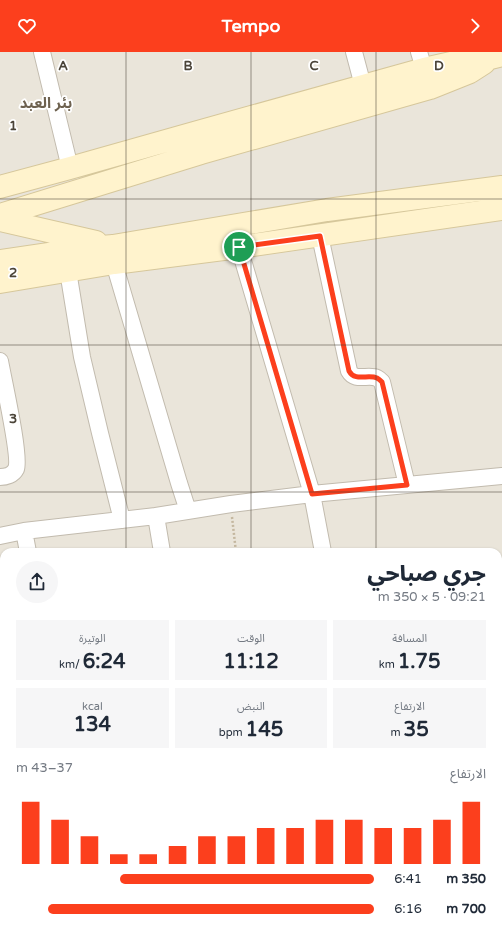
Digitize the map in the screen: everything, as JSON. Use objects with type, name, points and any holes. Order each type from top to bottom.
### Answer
[{"type":"main road","points":[[0,215],[198,143],[366,96],[424,70],[463,61],[497,56]]},
{"type":"main road","points":[[0,187],[70,168],[198,143]]},
{"type":"main road","points":[[2,271],[68,271],[113,255],[327,210],[502,187]]},
{"type":"main road","points":[[460,193],[465,214]]},
{"type":"main road","points":[[2,271],[90,248],[113,255],[239,247],[502,209]]},
{"type":"main road","points":[[0,220],[28,227],[113,255]]},
{"type":"street","points":[[42,52],[70,168]]},
{"type":"street","points":[[354,52],[366,96]]},
{"type":"street","points":[[320,236],[349,371],[354,377],[376,377],[382,382],[407,485]]},
{"type":"street","points":[[239,247],[312,494],[322,548]]},
{"type":"street","points":[[113,255],[188,511]]},
{"type":"street","points":[[68,271],[82,357],[122,520]]},
{"type":"street","points":[[0,361],[15,445],[17,466],[11,475],[0,477]]},
{"type":"street","points":[[0,536],[24,531],[156,516],[231,504],[312,494],[502,476]]},
{"type":"street","points":[[156,516],[161,548]]},
{"type":"street","points":[[24,531],[27,548]]},
{"type":"path","points":[[231,504],[236,548]]},
{"type":"shaded area","name":"بئر العبد","points":[[0,52],[502,52],[502,548],[0,548]]},
{"type":"district","name":"بئر العبد","points":[[46,103]]},
{"type":"route","points":[[320,236],[349,371],[354,377],[376,377],[382,382],[407,485],[312,494],[239,247],[320,236]]}]
